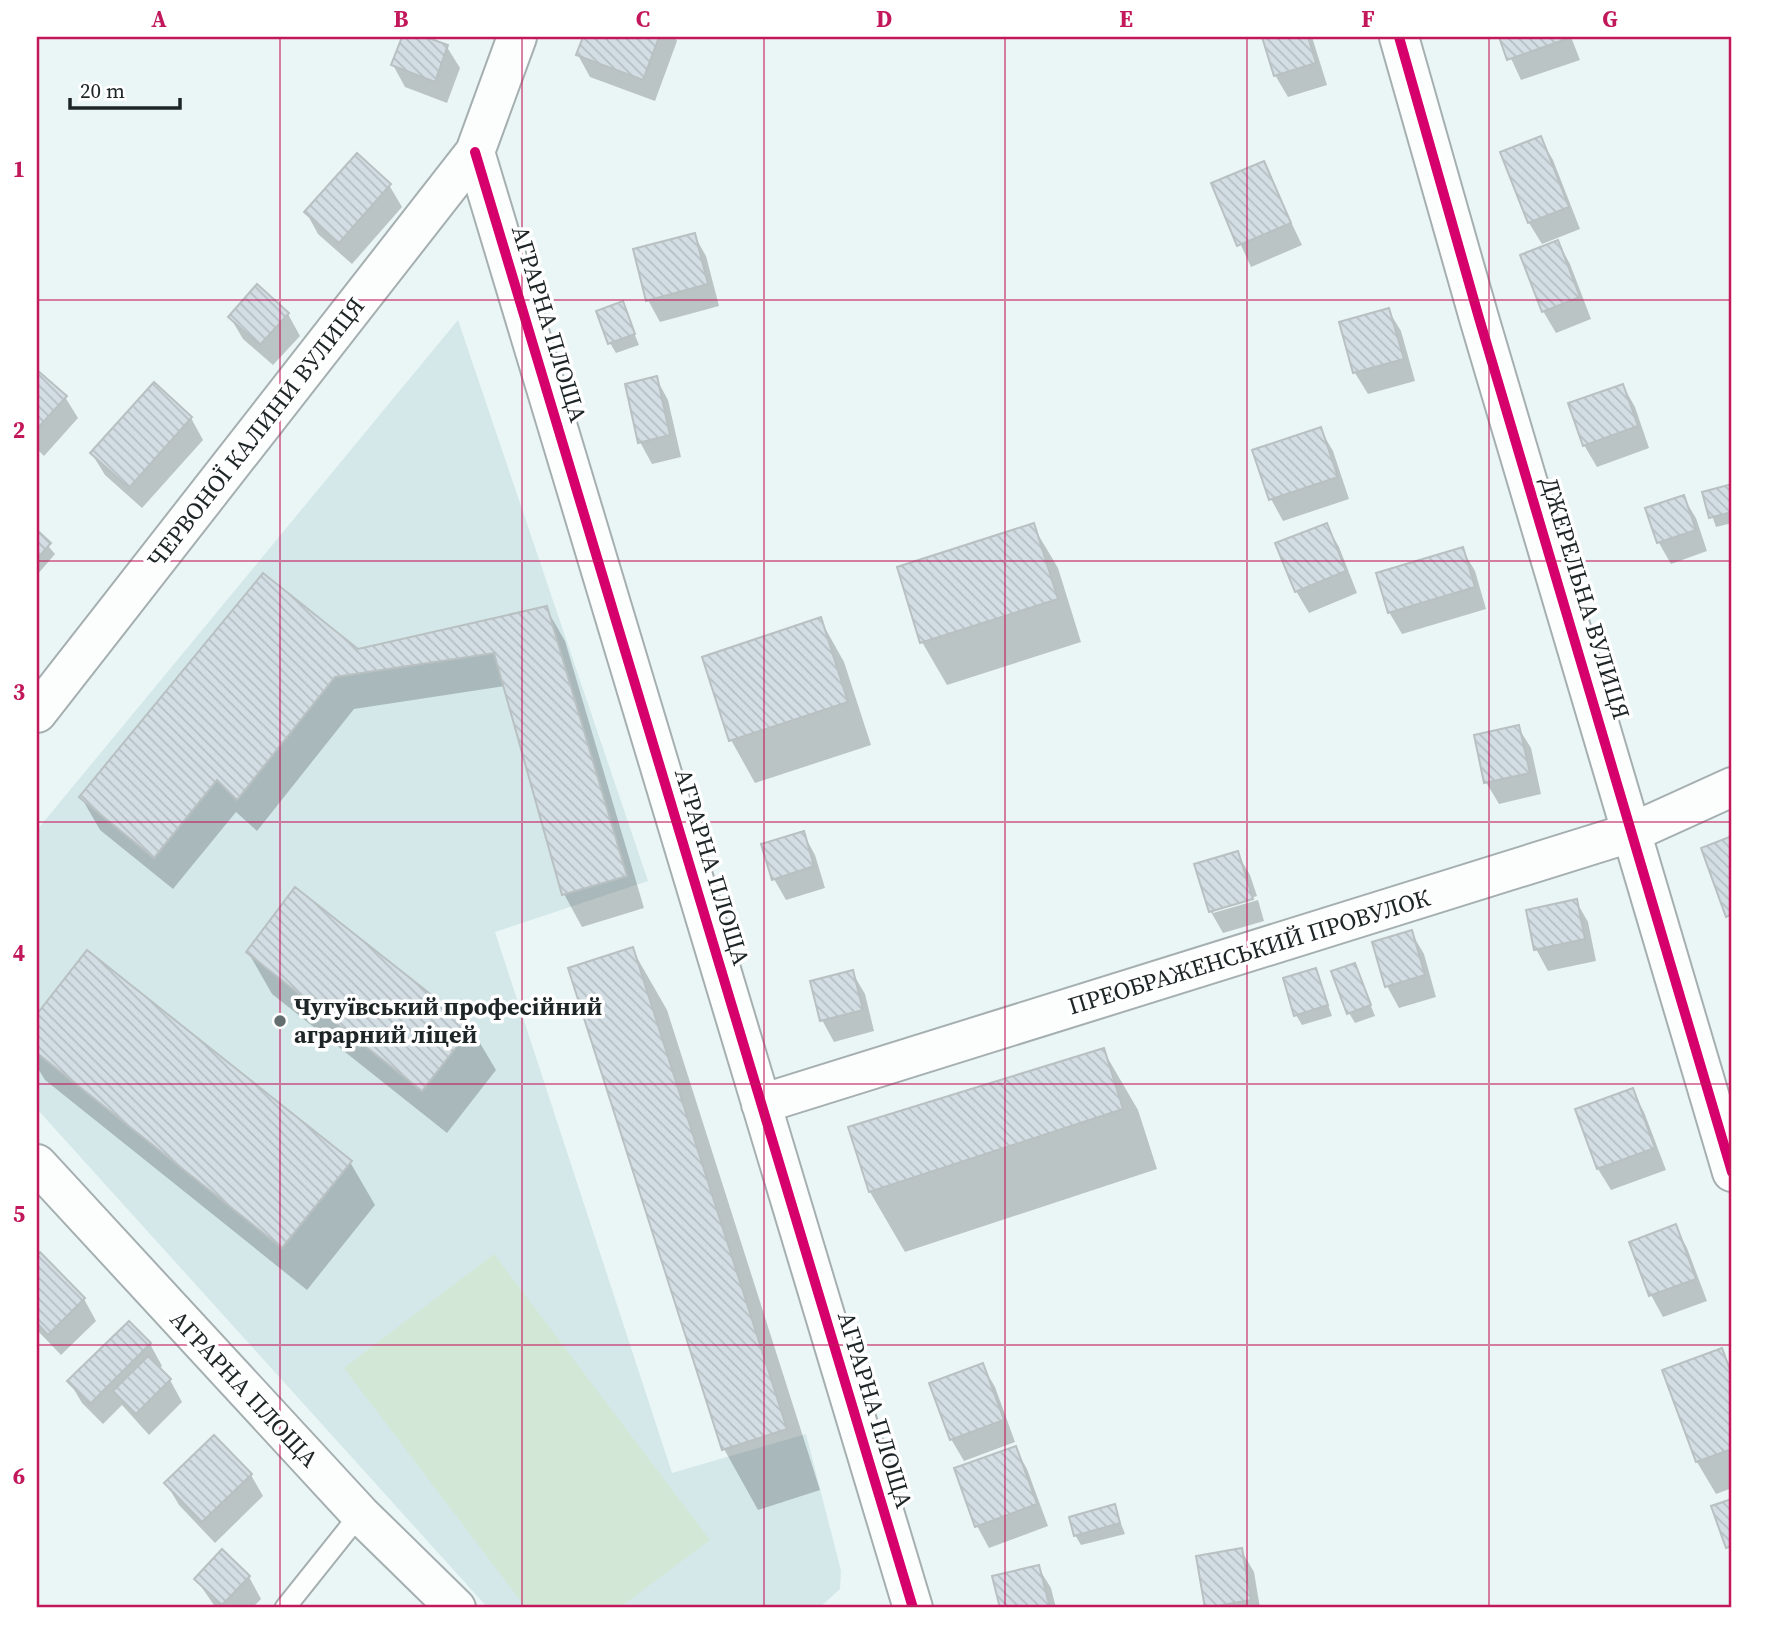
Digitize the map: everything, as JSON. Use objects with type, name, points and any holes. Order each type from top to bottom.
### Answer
[{"type":"street","name":"ЧЕРВОНОЇ КАЛИНИ ВУЛИЦЯ","points":[[37,713],[475,152],[517,37]]},
{"type":"street","name":"ДЖЕРЕЛЬНА ВУЛИЦЯ","points":[[1399,37],[1482,331],[1732,1172]]},
{"type":"street","name":"АГРАРНА ПЛОЩА","points":[[475,152],[761,1104],[904,1603]]},
{"type":"street","name":"ПРЕОБРАЖЕНСЬКИЙ ПРОВУЛОК","points":[[761,1104],[1633,832],[1732,787]]},
{"type":"street","name":"АГРАРНА ПЛОЩА","points":[[37,1164],[360,1514],[456,1608]]},
{"type":"lane","points":[[285,1608],[360,1514]]},
{"type":"shaded area","name":"Чугуївський професійний аграрний ліцей","points":[[458,320],[648,881],[495,932],[672,1473],[806,1434],[841,1571],[840,1589],[819,1608],[488,1608],[37,1109],[37,830]]},
{"type":"green space","points":[[494,1254],[710,1540],[619,1608],[526,1608],[344,1368]]},
{"type":"building","points":[[402,37],[426,37],[448,45],[435,82],[391,65]]},
{"type":"building","points":[[583,37],[659,37],[643,80],[576,55]]},
{"type":"building","points":[[1262,37],[1308,37],[1316,63],[1274,76]]},
{"type":"building","points":[[1499,37],[1568,37],[1569,38],[1507,60]]},
{"type":"building","points":[[1541,136],[1569,207],[1528,223],[1500,152]]},
{"type":"building","points":[[357,153],[391,184],[339,243],[304,212]]},
{"type":"building","points":[[1264,161],[1291,223],[1237,246],[1211,183]]},
{"type":"building","points":[[695,233],[708,284],[646,301],[633,249]]},
{"type":"building","points":[[1558,240],[1580,297],[1542,312],[1520,255]]},
{"type":"building","points":[[257,284],[289,313],[260,345],[228,317]]},
{"type":"building","points":[[623,301],[635,334],[608,344],[596,311]]},
{"type":"building","points":[[1389,308],[1404,359],[1353,373],[1339,322]]},
{"type":"building","points":[[37,370],[67,396],[37,429]]},
{"type":"building","points":[[657,376],[670,435],[638,443],[625,384]]},
{"type":"building","points":[[154,382],[192,417],[129,488],[90,453]]},
{"type":"building","points":[[1623,384],[1638,426],[1583,446],[1568,403]]},
{"type":"building","points":[[1321,427],[1338,477],[1269,500],[1252,450]]},
{"type":"building","points":[[1732,484],[1732,512],[1709,518],[1702,492]]},
{"type":"building","points":[[1684,495],[1696,530],[1657,543],[1645,508]]},
{"type":"building","points":[[1034,523],[1058,599],[920,643],[897,567]]},
{"type":"building","points":[[1327,523],[1346,571],[1295,592],[1275,543]]},
{"type":"building","points":[[37,530],[51,543],[37,559]]},
{"type":"building","points":[[1463,547],[1475,587],[1388,613],[1376,573]]},
{"type":"building","points":[[263,573],[358,649],[547,606],[627,876],[562,895],[494,653],[335,677],[237,800],[217,780],[154,858],[79,797]]},
{"type":"building","points":[[821,617],[848,702],[729,741],[702,657]]},
{"type":"building","points":[[1519,725],[1530,773],[1484,783],[1474,735]]},
{"type":"building","points":[[804,831],[814,866],[772,880],[761,844]]},
{"type":"building","points":[[1732,836],[1732,914],[1726,917],[1701,848]]},
{"type":"building","points":[[1238,851],[1253,899],[1209,912],[1194,864]]},
{"type":"building","points":[[295,887],[472,1027],[422,1091],[246,952]]},
{"type":"building","points":[[1577,899],[1585,939],[1534,950],[1526,910]]},
{"type":"building","points":[[1412,930],[1425,975],[1385,987],[1372,942]]},
{"type":"building","points":[[633,947],[787,1429],[722,1450],[568,968]]},
{"type":"building","points":[[87,950],[352,1161],[282,1248],[37,1053],[37,1014]]},
{"type":"building","points":[[1355,963],[1371,1005],[1347,1014],[1331,971]]},
{"type":"building","points":[[1316,968],[1328,1005],[1294,1016],[1283,978]]},
{"type":"building","points":[[853,970],[863,1010],[820,1021],[810,981]]},
{"type":"building","points":[[1104,1048],[1123,1109],[869,1192],[848,1127]]},
{"type":"building","points":[[1633,1088],[1655,1148],[1597,1169],[1575,1109]]},
{"type":"building","points":[[1676,1224],[1696,1279],[1649,1296],[1629,1242]]},
{"type":"building","points":[[40,1252],[85,1298],[48,1335],[37,1323],[37,1256]]},
{"type":"building","points":[[129,1321],[151,1343],[90,1404],[67,1381]]},
{"type":"building","points":[[1722,1348],[1732,1375],[1732,1449],[1696,1462],[1662,1370]]},
{"type":"building","points":[[148,1356],[171,1379],[136,1414],[113,1391]]},
{"type":"building","points":[[983,1363],[1004,1420],[950,1440],[929,1383]]},
{"type":"building","points":[[214,1435],[252,1474],[202,1522],[164,1483]]},
{"type":"building","points":[[1016,1446],[1037,1504],[975,1527],[954,1468]]},
{"type":"building","points":[[1732,1499],[1732,1546],[1726,1548],[1711,1506]]},
{"type":"building","points":[[1115,1504],[1120,1523],[1074,1536],[1069,1517]]},
{"type":"building","points":[[1242,1548],[1251,1600],[1205,1608],[1196,1556]]},
{"type":"building","points":[[222,1549],[250,1576],[222,1605],[194,1579]]},
{"type":"building","points":[[1039,1565],[1050,1608],[1000,1608],[992,1576]]},
{"type":"cycle path","points":[[1399,37],[1479,318],[1732,1172]]},
{"type":"cycle path","points":[[475,152],[913,1608]]},
{"type":"place","name":"Чугуївський професійний аграрний ліцей","points":[[280,1021]]}]
